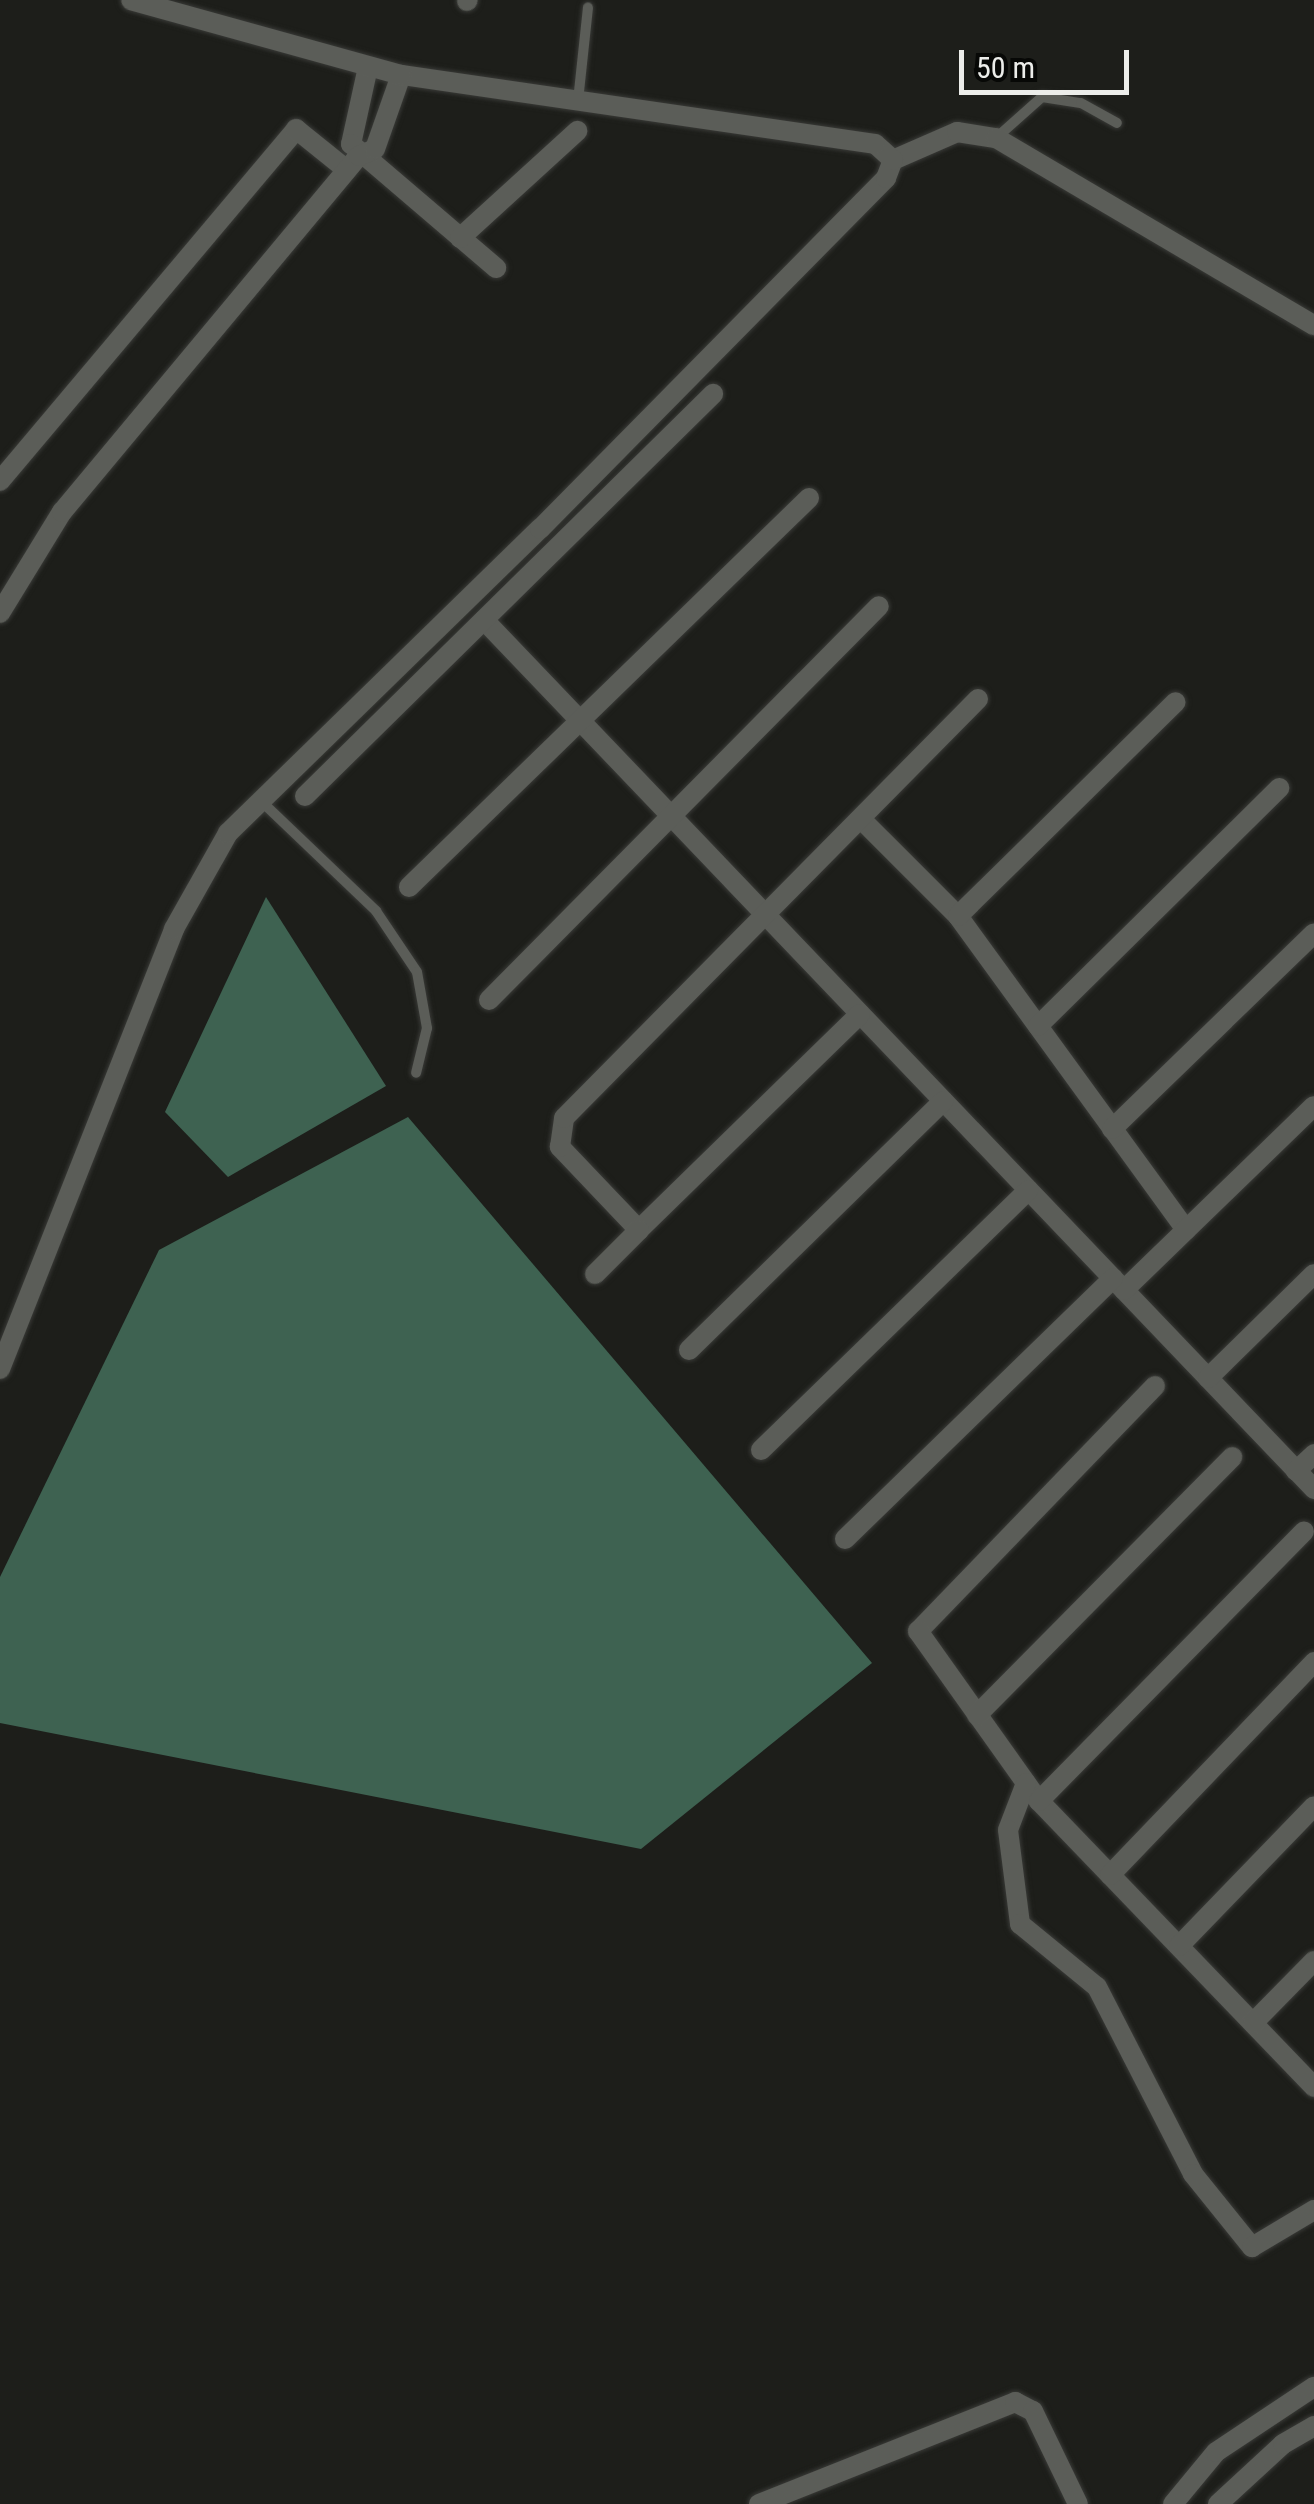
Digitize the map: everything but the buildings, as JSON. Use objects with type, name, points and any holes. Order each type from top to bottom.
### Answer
[{"type":"street","points":[[131,0],[401,75],[875,144],[892,160]]},
{"type":"street","points":[[353,163],[350,127],[368,68]]},
{"type":"street","points":[[0,613],[62,512],[353,163],[375,149],[384,136],[401,75]]},
{"type":"street","points":[[0,481],[296,129],[353,163],[496,268]]},
{"type":"street","points":[[460,238],[577,131]]},
{"type":"street","points":[[0,1369],[198,876],[259,799],[568,501],[886,178],[892,160],[957,132],[999,135],[1314,325]]},
{"type":"street","points":[[305,796],[713,394]]},
{"type":"street","points":[[409,887],[809,498]]},
{"type":"street","points":[[489,1000],[879,606]]},
{"type":"street","points":[[484,620],[1314,1489]]},
{"type":"street","points":[[639,1230],[560,1148],[564,1118],[978,700]]},
{"type":"street","points":[[958,916],[1176,702]]},
{"type":"street","points":[[1038,1026],[1279,788]]},
{"type":"street","points":[[863,820],[958,916],[1186,1230]]},
{"type":"street","points":[[1112,1129],[1314,934]]},
{"type":"street","points":[[594,1274],[860,1014]]},
{"type":"street","points":[[688,1350],[943,1101]]},
{"type":"street","points":[[845,1539],[1118,1284],[1186,1230],[1314,1106]]},
{"type":"street","points":[[761,1450],[1028,1190]]},
{"type":"street","points":[[1208,1378],[1314,1274]]},
{"type":"street","points":[[1155,1386],[918,1631],[1039,1801],[1314,2087]]},
{"type":"street","points":[[1296,1471],[1314,1454]]},
{"type":"street","points":[[977,1715],[1232,1457]]},
{"type":"street","points":[[1039,1801],[1304,1531]]},
{"type":"street","points":[[1110,1875],[1314,1662]]},
{"type":"street","points":[[1026,1782],[1008,1830],[1020,1924],[1098,1987],[1193,2174],[1252,2247],[1314,2210]]},
{"type":"street","points":[[1179,1946],[1314,1806]]},
{"type":"street","points":[[1253,2023],[1314,1961]]},
{"type":"street","points":[[1172,2504],[1216,2452],[1314,2387]]},
{"type":"street","points":[[759,2504],[1015,2402],[1033,2411],[1078,2504]]},
{"type":"street","points":[[1218,2504],[1283,2444],[1314,2426]]},
{"type":"lane","points":[[578,101],[588,41],[588,8]]},
{"type":"lane","points":[[999,135],[1042,97],[1061,97],[1117,124]]},
{"type":"lane","points":[[259,799],[376,911],[417,972],[428,1028],[416,1072]]},
{"type":"shaded area","points":[[266,897],[386,1086],[228,1177],[165,1112]]},
{"type":"shaded area","points":[[408,1117],[872,1663],[641,1849],[0,1723],[0,1577],[159,1250]]}]
